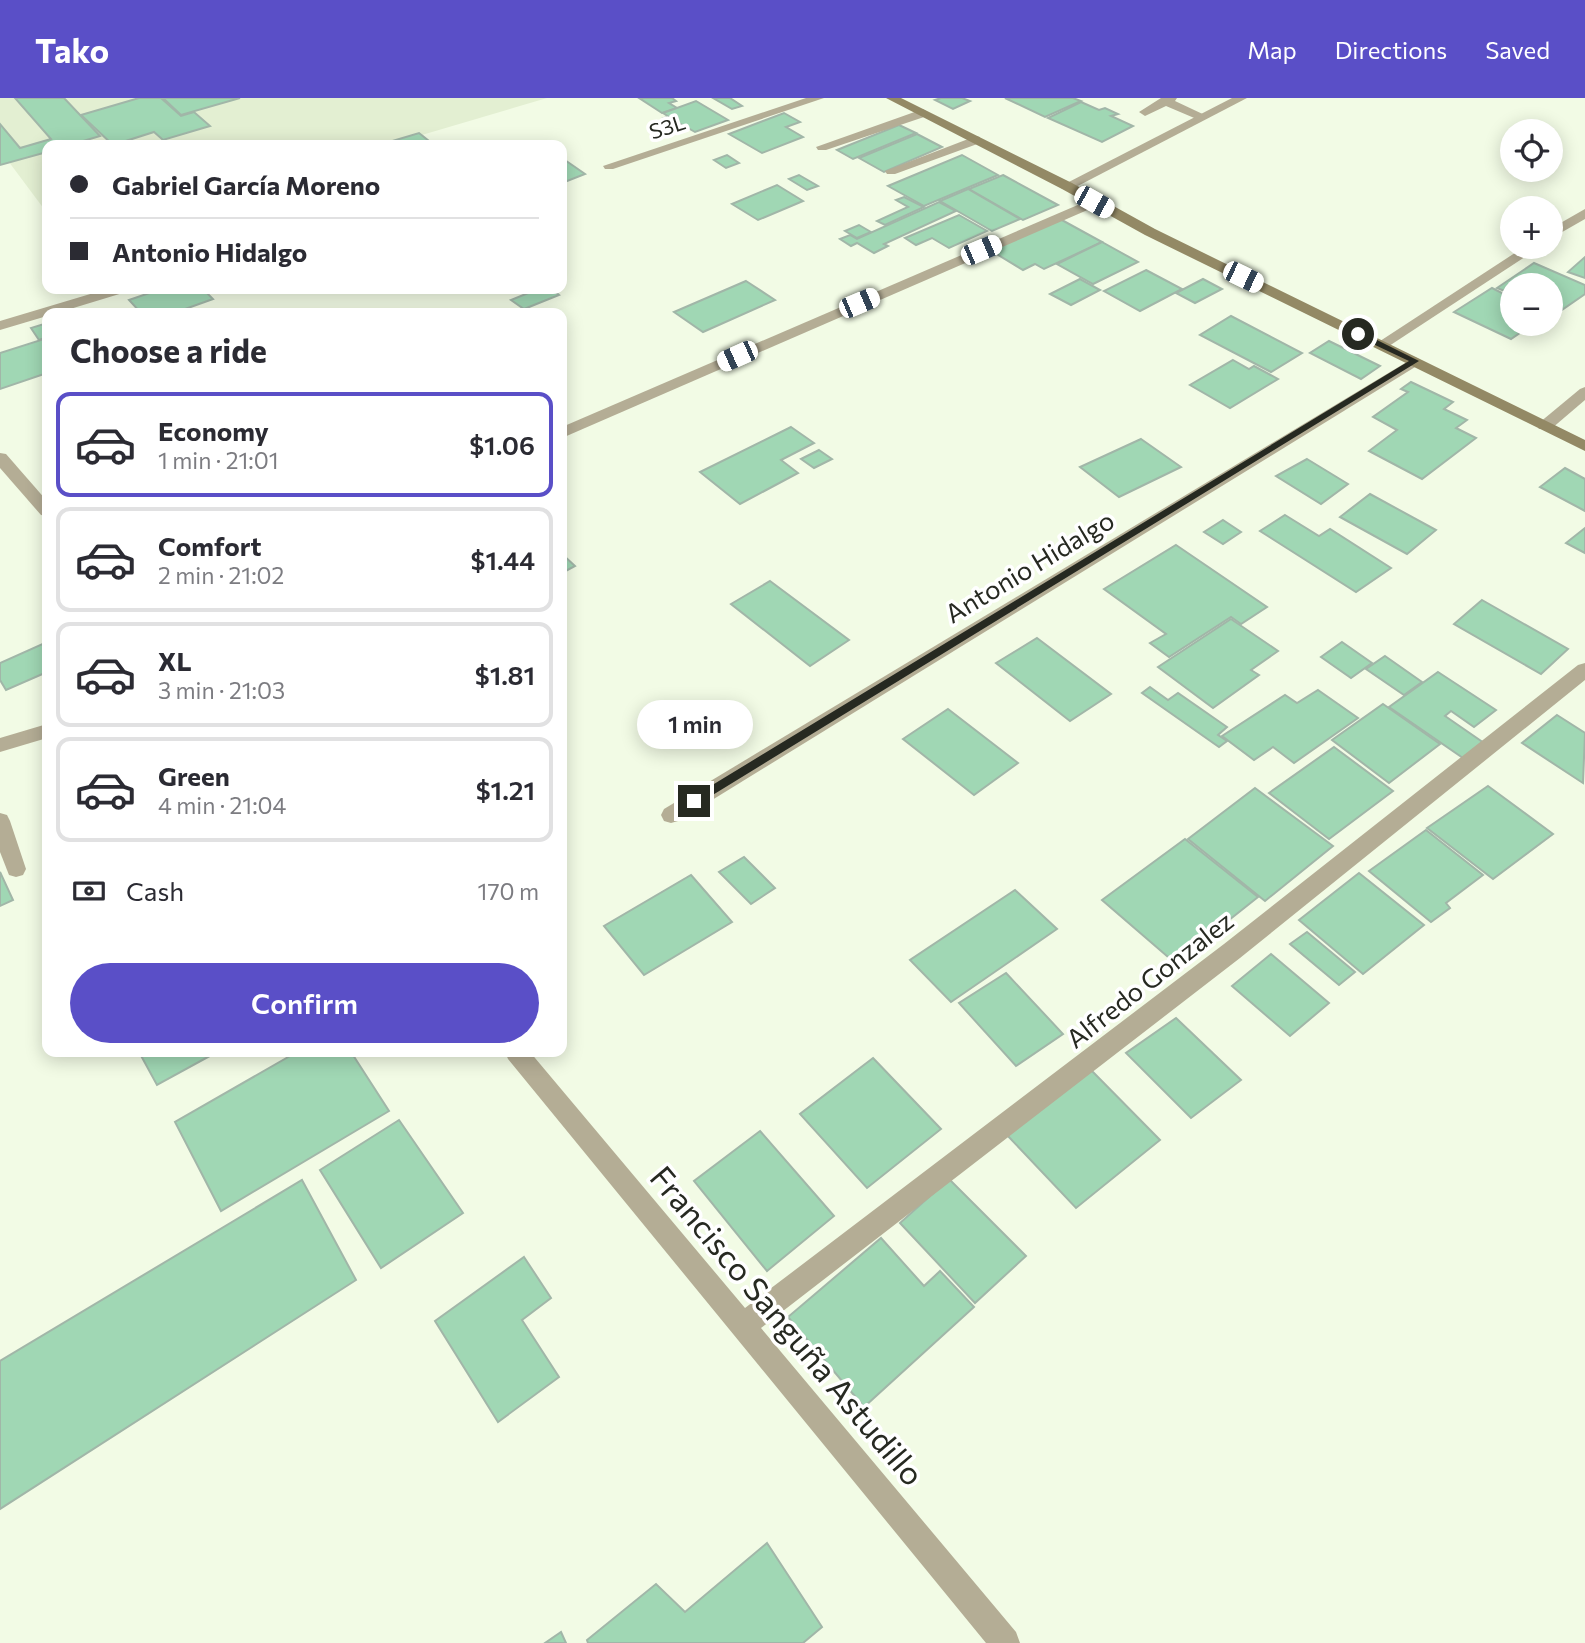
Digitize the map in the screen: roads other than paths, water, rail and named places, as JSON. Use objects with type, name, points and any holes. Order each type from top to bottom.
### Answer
[{"type":"street","name":"S3L","points":[[609,166],[818,98]]},
{"type":"street","points":[[892,98],[1067,186],[1150,232],[1585,446]]},
{"type":"street","points":[[906,105],[925,98]]},
{"type":"street","points":[[1067,186],[1241,98]]},
{"type":"street","points":[[1145,112],[1168,99],[1203,117]]},
{"type":"street","points":[[822,147],[923,113]]},
{"type":"street","points":[[891,171],[976,140]]},
{"type":"street","points":[[567,431],[1094,202]]},
{"type":"street","points":[[1563,227],[1585,213]]},
{"type":"street","points":[[1381,345],[1514,259]]},
{"type":"street","points":[[59,308],[105,294]]},
{"type":"street","points":[[0,326],[42,313]]},
{"type":"street","name":"Antonio Hidalgo","points":[[671,816],[1415,361]]},
{"type":"street","points":[[1545,426],[1585,392]]},
{"type":"street","points":[[0,458],[42,505]]},
{"type":"street","name":"Alfredo Gonzalez","points":[[743,1326],[1232,951],[1585,670]]},
{"type":"street","points":[[0,745],[42,732]]},
{"type":"street","points":[[0,821],[16,870]]},
{"type":"street","name":"Francisco Sanguña Astudillo","points":[[520,1057],[1005,1643]]}]
